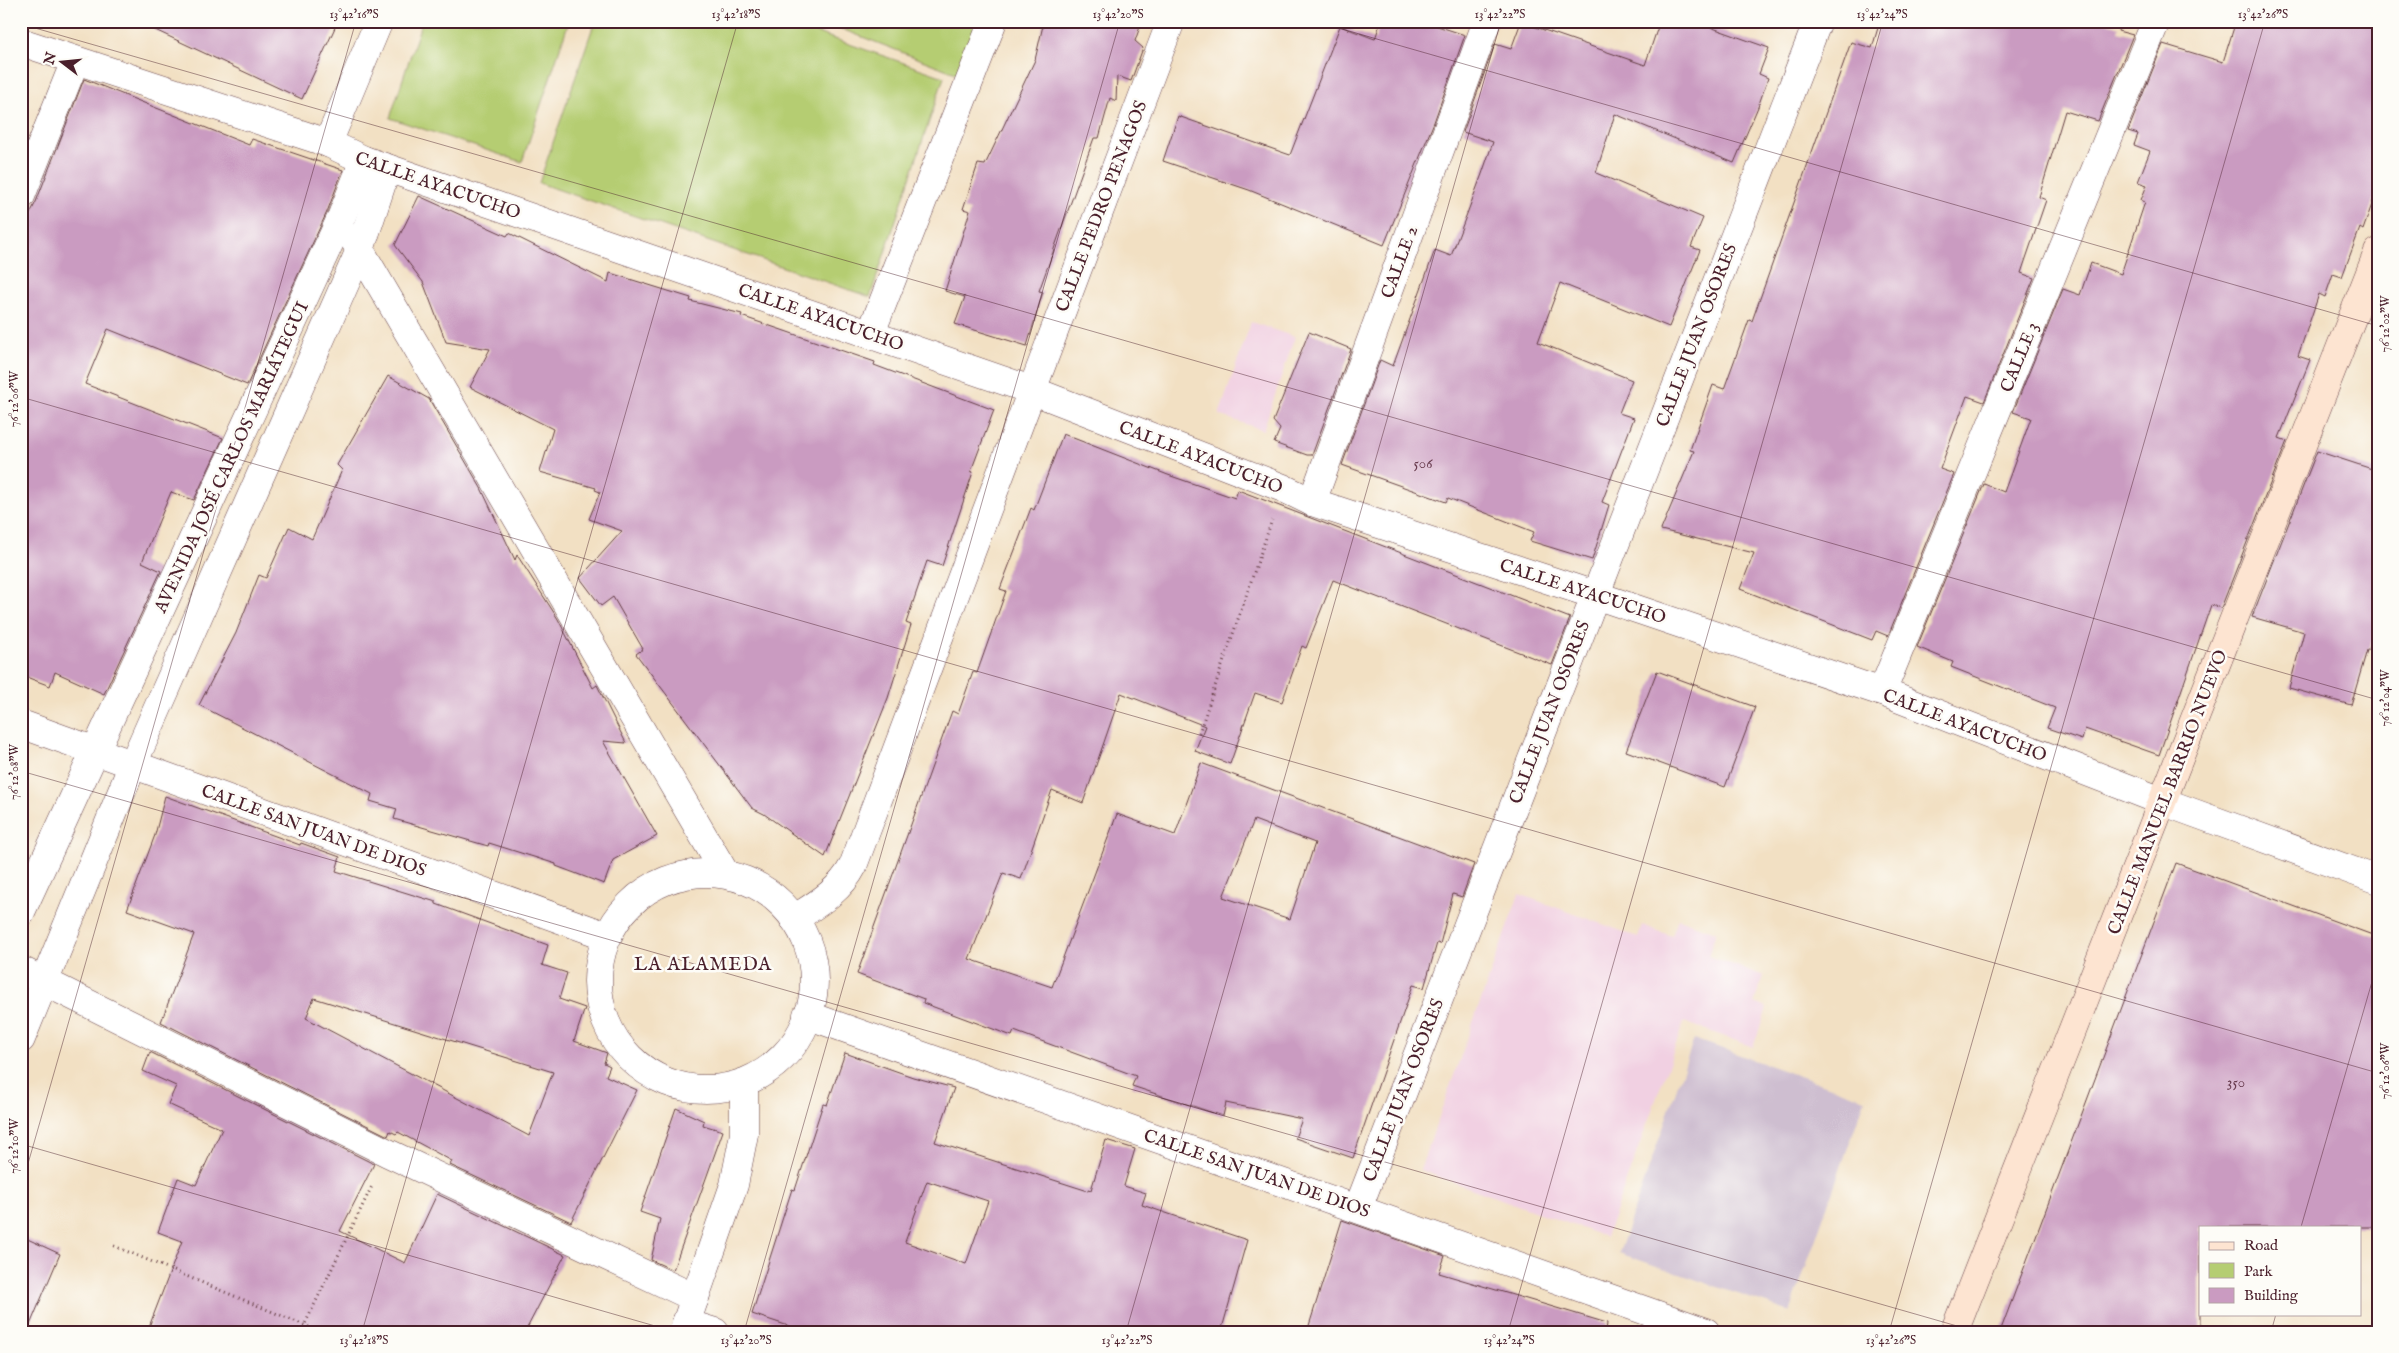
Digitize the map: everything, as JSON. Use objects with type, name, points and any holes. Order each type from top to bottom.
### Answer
[{"type":"street","points":[[328,143],[379,21]]},
{"type":"street","points":[[871,333],[993,21]]},
{"type":"street","name":"CALLE PEDRO PENAGOS","points":[[794,919],[831,894],[845,880],[853,866],[1171,21]]},
{"type":"street","name":"CALLE 2","points":[[1312,502],[1487,21]]},
{"type":"street","name":"CALLE JUAN OSORES","points":[[1358,1208],[1818,21]]},
{"type":"street","name":"CALLE 3","points":[[1882,692],[2156,21]]},
{"type":"street","name":"CALLE AYACUCHO","points":[[21,42],[328,143],[376,164],[871,333],[1031,390],[1283,488],[1312,502],[1882,692],[2164,802],[2378,880]]},
{"type":"street","points":[[21,196],[75,61]]},
{"type":"street","name":"AVENIDA JOSÉ CARLOS MARIÁTEGUI","points":[[21,912],[342,218],[376,164]]},
{"type":"street","name":"AVENIDA JOSÉ CARLOS MARIÁTEGUI","points":[[21,1039],[33,976],[133,764],[360,250],[376,164]]},
{"type":"street","points":[[342,218],[725,874]]},
{"type":"street","name":"CALLE MANUEL BARRIO NUEVO","points":[[1954,1332],[2164,802],[2378,252]]},
{"type":"street","name":"CALLE SAN JUAN DE DIOS","points":[[21,724],[606,936]]},
{"type":"street","points":[[689,873],[725,874],[757,885],[784,906],[794,919],[804,934],[813,967],[812,1002],[799,1036],[775,1064],[744,1083],[708,1089],[672,1084],[640,1068],[615,1041],[600,1008],[598,971],[606,936],[627,906],[655,884],[689,873]]},
{"type":"street","points":[[33,976],[388,1153],[695,1298]]},
{"type":"street","name":"CALLE SAN JUAN DE DIOS","points":[[807,1014],[1706,1332]]},
{"type":"street","points":[[714,1332],[684,1327],[734,1184],[744,1134],[744,1083]]},
{"type":"path","points":[[1199,732],[1283,488]]},
{"type":"path","points":[[301,1332],[303,1324],[388,1153]]},
{"type":"path","points":[[114,1246],[321,1332]]},
{"type":"shaded area","points":[[1251,322],[1295,337],[1263,430],[1219,415]]},
{"type":"shaded area","points":[[1519,894],[1638,937],[1642,925],[1672,936],[1678,919],[1716,932],[1708,956],[1764,976],[1754,1003],[1767,1008],[1753,1047],[1684,1022],[1606,1237],[1420,1170]]},
{"type":"shaded area","points":[[1694,1039],[1865,1099],[1790,1312],[1619,1253]]},
{"type":"green space","points":[[422,21],[569,21],[522,162],[390,118]]},
{"type":"green space","points":[[595,21],[783,21],[944,77],[870,297],[539,183]]},
{"type":"green space","points":[[821,21],[979,21],[958,74]]},
{"type":"building","points":[[136,21],[338,21],[302,99]]},
{"type":"building","points":[[1044,21],[1142,21],[1135,41],[1143,48],[1131,81],[1117,76],[1116,101],[1110,98],[1099,138],[1094,138],[1039,291],[1043,292],[1027,346],[955,324],[965,297],[945,291],[970,211],[963,209],[978,164],[985,165],[1035,60]]},
{"type":"building","points":[[1381,21],[1422,21],[1465,35],[1434,122],[1384,245],[1249,190],[1163,161],[1178,116],[1290,155],[1340,26],[1375,39]]},
{"type":"building","points":[[1660,21],[1693,21],[1769,48],[1759,74],[1768,78],[1734,163],[1615,114],[1596,173],[1703,218],[1691,247],[1700,250],[1669,327],[1560,283],[1538,342],[1632,380],[1619,413],[1634,418],[1602,502],[1609,505],[1592,560],[1530,541],[1534,532],[1448,498],[1446,502],[1342,465],[1380,360],[1393,366],[1435,250],[1451,256],[1482,174],[1493,142],[1463,132],[1495,44],[1511,49],[1521,22],[1645,65]]},
{"type":"building","points":[[1880,21],[2101,21],[2119,27],[2118,31],[2133,35],[2098,121],[2065,111],[2039,197],[2046,200],[2021,273],[2034,278],[1984,402],[1967,396],[1940,469],[1954,474],[1888,636],[1876,631],[1872,640],[1740,589],[1754,553],[1661,530],[1694,451],[1690,450],[1713,385],[1724,389],[1749,320],[1752,321],[1851,42],[1872,48]]},
{"type":"building","points":[[2236,21],[2378,21],[2378,187],[2363,230],[2360,228],[2342,277],[2333,274],[2325,297],[2319,294],[2298,356],[2310,360],[2279,438],[2287,441],[2221,608],[2211,605],[2159,755],[2085,729],[2082,740],[2047,728],[2055,708],[1951,667],[1953,662],[1917,647],[1984,484],[2004,492],[2031,418],[2013,412],[2063,289],[2080,295],[2091,263],[2121,274],[2145,202],[2141,200],[2147,185],[2138,182],[2150,151],[2134,145],[2138,134],[2128,131],[2163,44],[2223,62]]},
{"type":"building","points":[[84,79],[249,145],[252,139],[343,170],[327,212],[247,385],[108,329],[85,384],[223,438],[194,500],[171,492],[142,562],[161,571],[104,694],[55,672],[50,686],[21,675],[21,231],[36,202]]},
{"type":"building","points":[[419,196],[507,236],[509,233],[608,282],[610,273],[691,298],[690,301],[742,314],[741,316],[875,362],[874,365],[994,410],[971,471],[973,472],[942,566],[927,561],[906,623],[911,625],[888,698],[825,857],[764,814],[752,808],[636,654],[643,649],[613,597],[601,606],[580,578],[622,531],[589,519],[600,492],[595,490],[596,488],[540,472],[553,429],[470,387],[490,349],[446,342],[423,282],[395,245]]},
{"type":"building","points":[[1309,332],[1351,349],[1312,455],[1307,455],[1274,443],[1280,429],[1273,421]]},
{"type":"building","points":[[388,376],[429,399],[481,488],[515,560],[517,555],[558,619],[593,688],[597,685],[626,743],[603,741],[657,836],[613,860],[604,884],[556,866],[556,864],[489,843],[488,846],[394,819],[397,809],[370,801],[372,794],[199,705],[236,633],[259,575],[266,578],[289,527],[312,539],[342,470],[337,465]]},
{"type":"building","points":[[1063,434],[1168,475],[1235,498],[1238,490],[1570,618],[1552,665],[1333,580],[1306,648],[1302,646],[1282,702],[1255,693],[1230,764],[1195,751],[1205,726],[1121,693],[1083,803],[1052,790],[1021,879],[1003,873],[969,959],[1052,987],[1117,814],[1175,835],[1201,763],[1474,864],[1462,897],[1453,894],[1440,944],[1437,943],[1424,988],[1413,985],[1353,1158],[1295,1138],[1302,1119],[1226,1103],[1223,1116],[1132,1086],[1136,1076],[1014,1031],[1012,1036],[923,1003],[924,999],[857,974],[952,711],[958,714],[973,672],[977,673],[1006,591],[1000,589],[1031,508],[1034,510]],"holes":[[[1254,820],[1315,843],[1290,919],[1223,897]]]},
{"type":"building","points":[[2317,451],[2378,471],[2378,622],[2369,650],[2367,650],[2351,705],[2289,688],[2304,632],[2252,617]]},
{"type":"building","points":[[1657,671],[1755,707],[1725,787],[1626,751]]},
{"type":"building","points":[[165,796],[300,845],[301,843],[340,857],[336,871],[436,902],[436,904],[548,945],[542,965],[567,973],[559,999],[585,1008],[574,1041],[607,1053],[604,1063],[610,1066],[606,1076],[637,1090],[571,1222],[450,1165],[452,1161],[398,1132],[396,1134],[390,1131],[388,1136],[161,1022],[194,934],[127,910],[155,835]],"holes":[[[314,998],[553,1072],[529,1136],[306,1018]]]},
{"type":"building","points":[[2176,863],[2378,937],[2378,1227],[2199,1226],[2200,1332],[2000,1332]]},
{"type":"building","points":[[150,1052],[374,1164],[340,1231],[405,1263],[437,1194],[565,1255],[525,1332],[147,1332],[182,1241],[158,1232],[178,1178],[196,1185],[222,1129],[168,1104],[176,1086],[143,1071]]},
{"type":"building","points":[[845,1053],[913,1077],[954,1088],[935,1142],[1088,1191],[1088,1189],[1091,1190],[1106,1140],[1135,1149],[1124,1186],[1146,1193],[1142,1205],[1247,1240],[1221,1332],[807,1332],[752,1314],[792,1189],[795,1190],[823,1104],[827,1105]],"holes":[[[927,1181],[988,1201],[966,1264],[905,1242]]]},
{"type":"building","points":[[676,1108],[704,1121],[703,1125],[723,1131],[673,1270],[651,1260],[660,1219],[640,1212]]},
{"type":"building","points":[[1342,1220],[1445,1256],[1439,1273],[1607,1323],[1606,1332],[1307,1332]]},
{"type":"building","points":[[21,1236],[60,1254],[27,1332],[21,1332]]},
{"type":"district","name":"LA ALAMEDA","points":[[703,963]]}]
